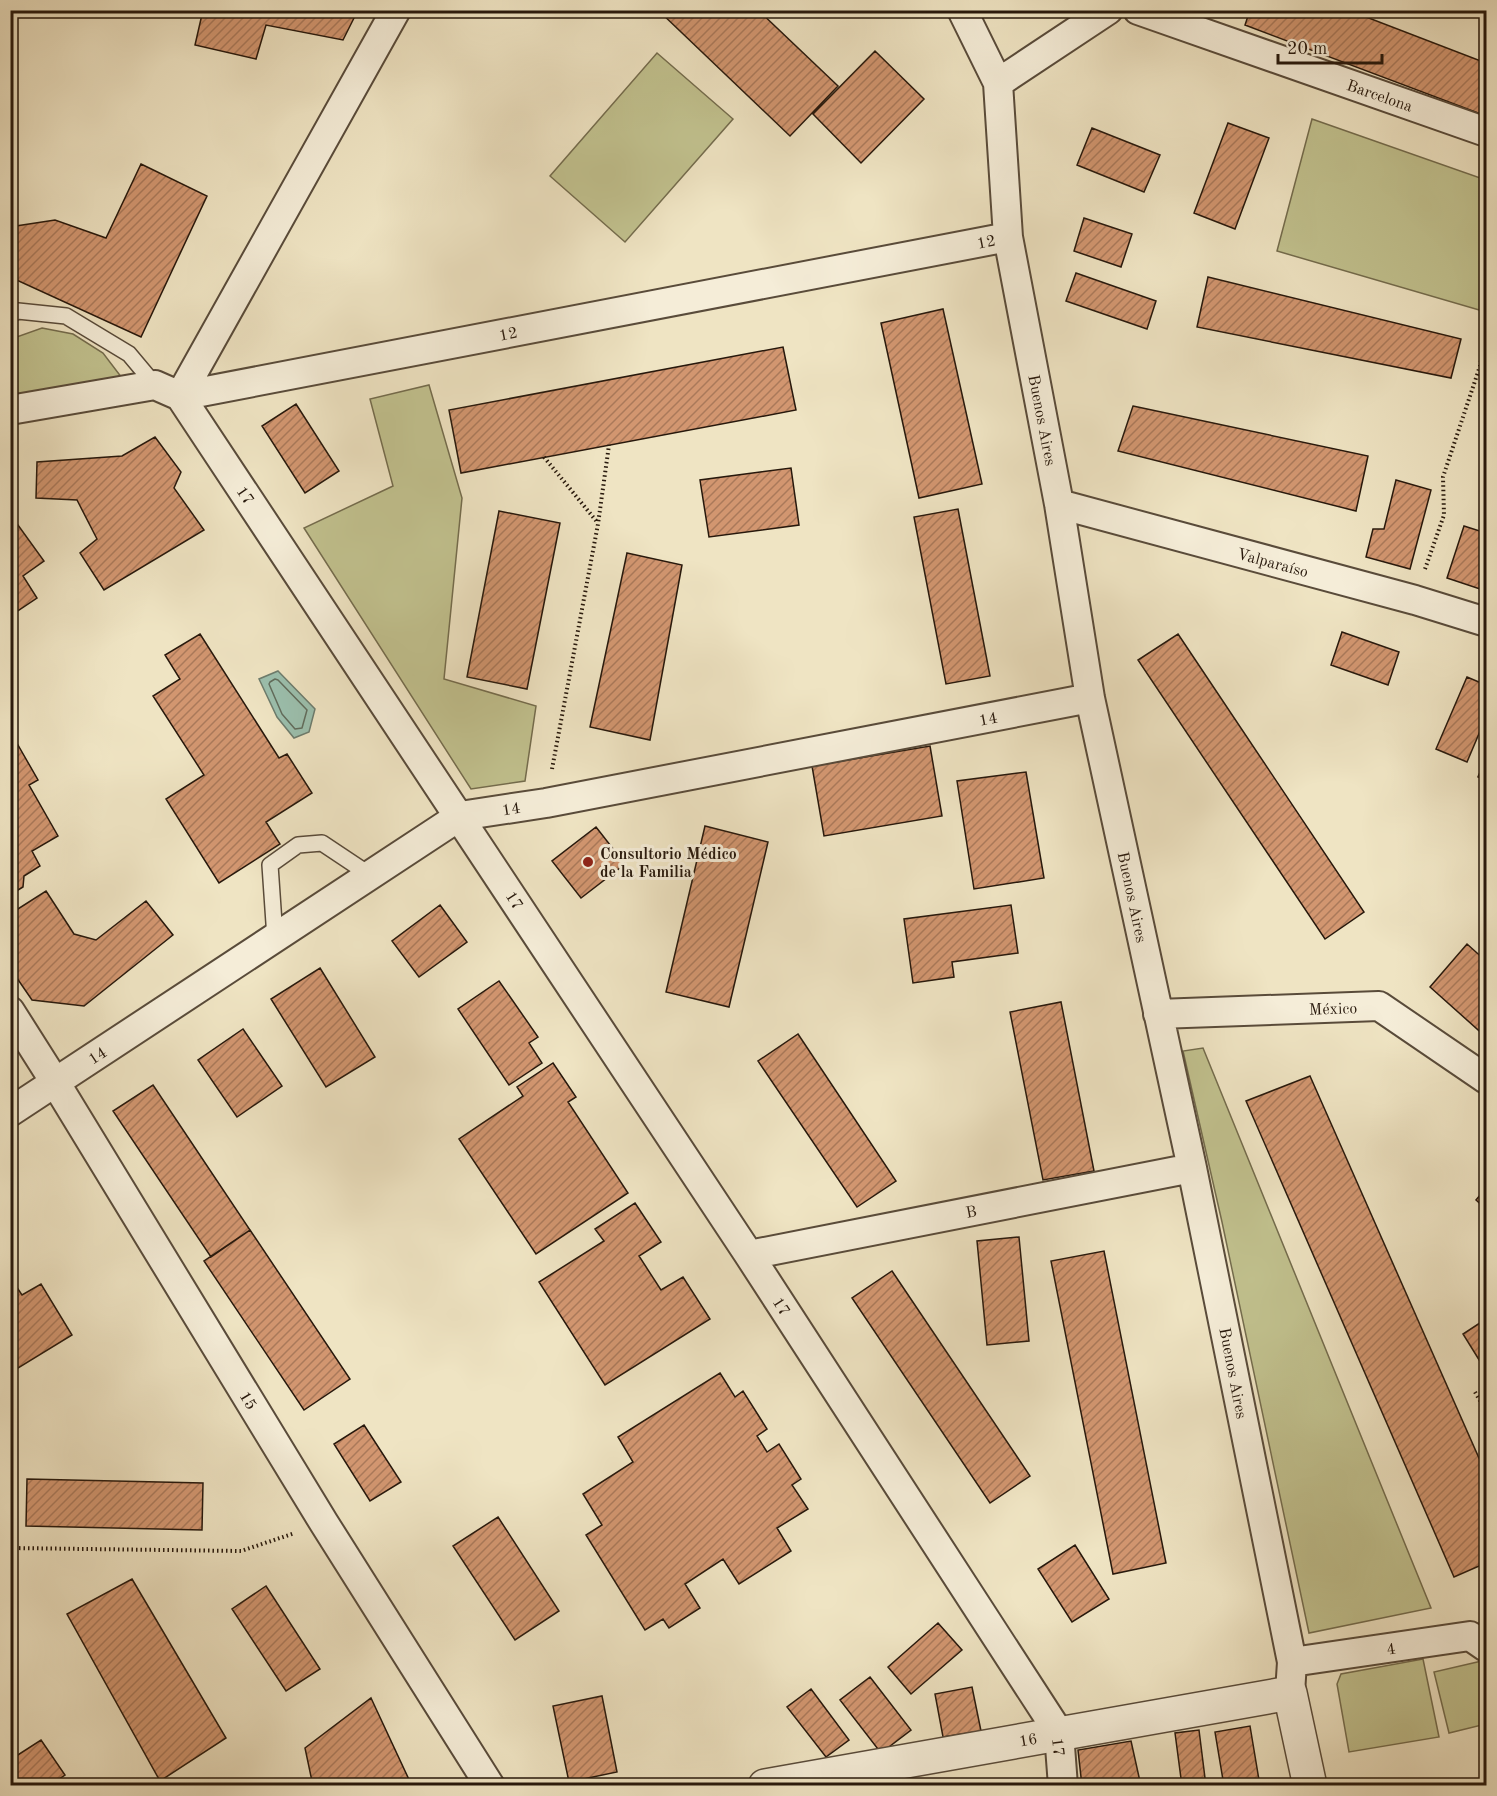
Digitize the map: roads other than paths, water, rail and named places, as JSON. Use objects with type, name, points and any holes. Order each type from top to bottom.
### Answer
[{"type":"street","points":[[168,390],[396,10]]},
{"type":"street","name":"Buenos Aires","points":[[962,10],[998,83],[1008,237],[1059,504],[1090,698],[1192,1167],[1310,1785]]},
{"type":"street","points":[[998,83],[1108,10]]},
{"type":"street","name":"Barcelona","points":[[1138,10],[1486,132]]},
{"type":"street","name":"12","points":[[10,410],[168,390],[1008,237]]},
{"type":"street","name":"17","points":[[168,390],[459,816],[749,1255],[1059,1733],[1063,1785]]},
{"type":"street","name":"Valparaíso","points":[[1059,504],[1415,600],[1486,622]]},
{"type":"street","name":"14","points":[[10,1112],[459,816],[546,803],[1090,698]]},
{"type":"street","name":"México","points":[[1158,1014],[1379,1006],[1486,1079]]},
{"type":"street","name":"15","points":[[10,1011],[324,1523],[490,1785]]},
{"type":"street","name":"B","points":[[749,1255],[1192,1167]]},
{"type":"street","name":"4","points":[[1291,1678],[1470,1636],[1486,1647]]},
{"type":"street","name":"16","points":[[765,1785],[1059,1733],[1291,1678]]},
{"type":"lane","points":[[10,315],[18,311],[66,316],[129,354],[168,390]]},
{"type":"lane","points":[[274,939],[270,865],[298,844],[322,843],[370,875]]},
{"type":"water","points":[[278,671],[315,709],[309,732],[294,738],[277,717],[259,679]]},
{"type":"place","name":"Consultorio Médico de la Familia","points":[[588,862]]}]
